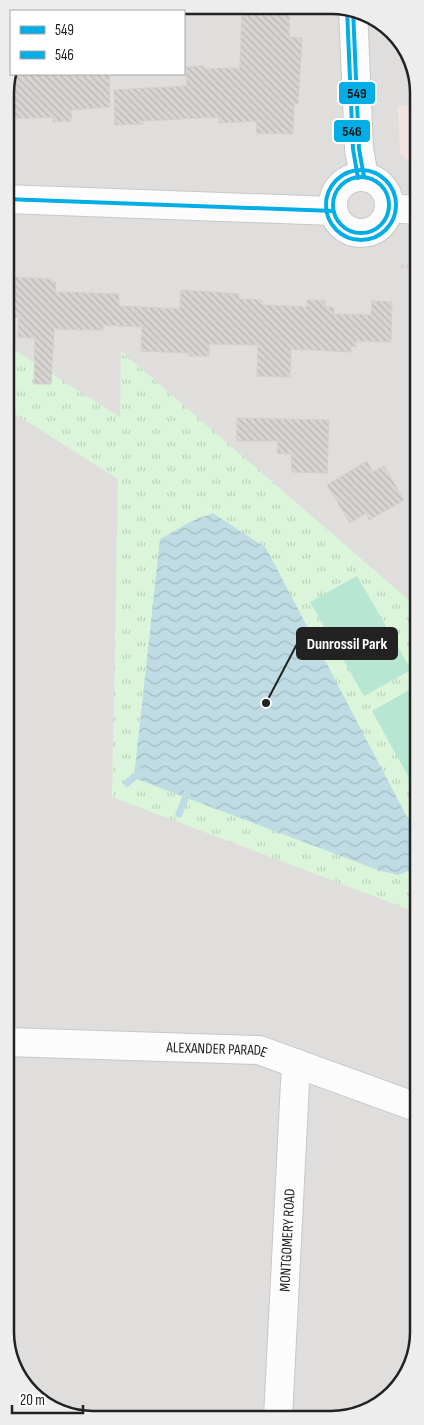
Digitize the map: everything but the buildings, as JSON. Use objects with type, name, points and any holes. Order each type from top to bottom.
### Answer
[{"type":"street","points":[[353,17],[359,150],[364,176]]},
{"type":"street","points":[[364,176],[380,184],[389,200],[389,208],[382,225],[366,233],[348,231],[336,219],[333,211],[335,193],[347,180],[364,176]]},
{"type":"street","points":[[14,199],[333,211]]},
{"type":"street","points":[[389,208],[410,209]]},
{"type":"street","name":"ALEXANDER PARADE","points":[[14,1042],[259,1050],[410,1105]]},
{"type":"street","name":"MONTGOMERY ROAD","points":[[278,1411],[296,1063]]},
{"type":"path","points":[[401,266],[410,267]]},
{"type":"shaded area","points":[[185,14],[346,15],[371,24],[394,45],[406,68],[410,93],[410,1337],[408,1352],[400,1372],[383,1392],[371,1401],[346,1410],[93,1411],[78,1410],[53,1401],[37,1388],[22,1367],[15,1347],[14,88],[16,75],[185,75]]},
{"type":"shaded area","points":[[398,106],[410,106],[410,162],[400,154]]},
{"type":"green space","points":[[14,350],[120,417],[121,351],[410,601],[410,910],[112,797],[118,479],[14,413]]},
{"type":"green space","points":[[357,576],[410,671],[364,696],[310,602]]},
{"type":"green space","points":[[410,690],[410,780],[372,711]]},
{"type":"water","points":[[213,513],[266,548],[410,823],[410,870],[398,875],[378,870],[134,778],[160,539],[190,522]]},
{"type":"waterway","points":[[127,783],[140,772]]},
{"type":"waterway","points":[[179,814],[189,789]]},
{"type":"transit line","name":"546","points":[[347,15],[353,149],[358,178]]},
{"type":"transit line","name":"549","points":[[353,17],[359,149],[364,177]]},
{"type":"transit line","name":"546","points":[[361,170],[374,173],[386,180],[393,192],[396,205],[393,218],[386,230],[374,237],[361,240],[348,237],[336,230],[329,218],[326,205],[329,192],[336,180],[348,173],[361,170]]},
{"type":"transit line","name":"549","points":[[355,177],[367,177],[377,181],[385,189],[389,205],[385,221],[377,229],[367,233],[355,233],[345,229],[337,221],[333,211],[333,199],[337,189],[345,181],[355,177]]},
{"type":"transit line","name":"549","points":[[14,199],[333,211]]},
{"type":"place","name":"Dunrossil Park","points":[[266,703]]}]
